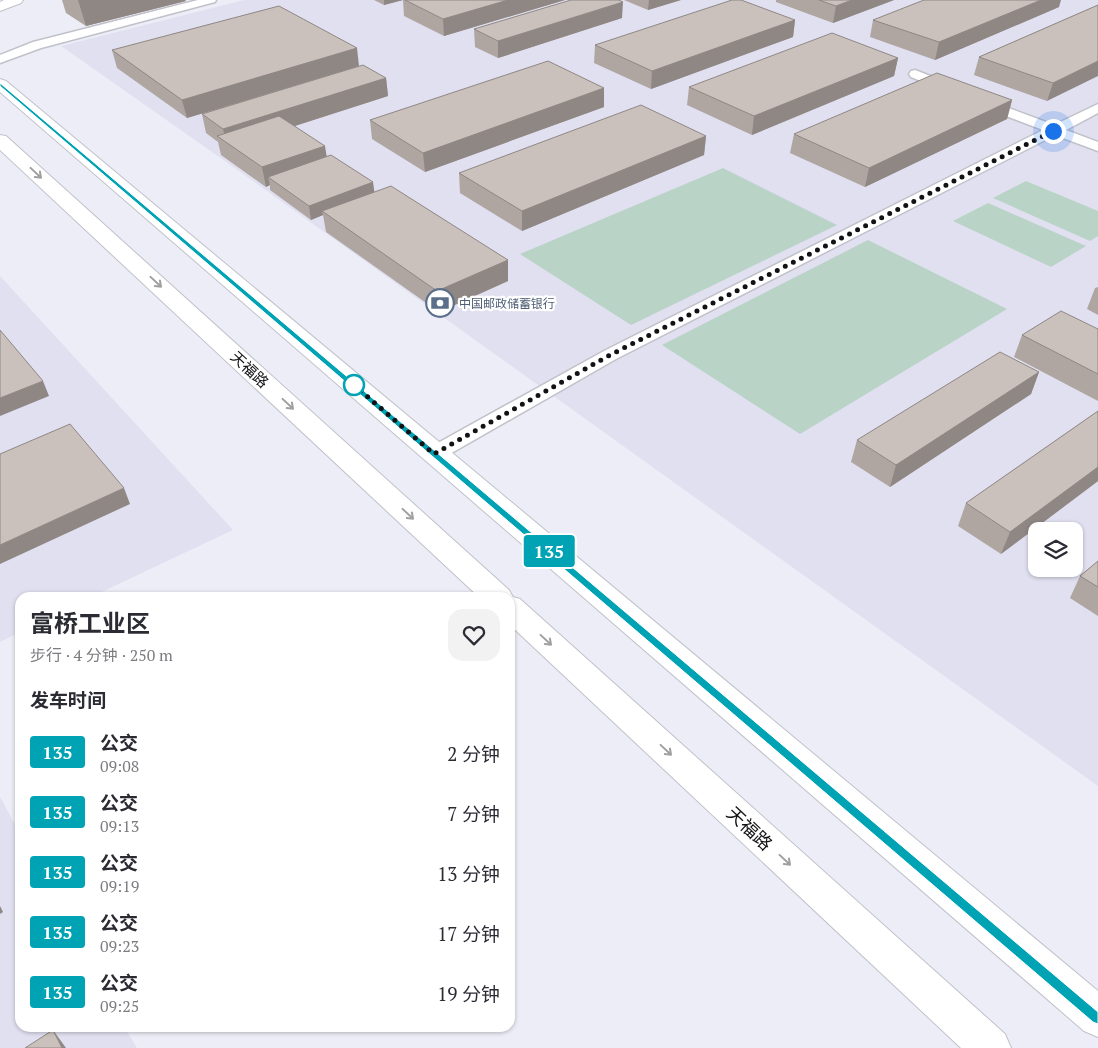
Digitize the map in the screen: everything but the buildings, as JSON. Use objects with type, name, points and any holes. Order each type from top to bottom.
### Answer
[{"type":"main road","points":[[0,7],[16,0]]},
{"type":"main road","points":[[0,84],[1098,1017]]},
{"type":"main road","name":"天福路","points":[[0,140],[493,592]]},
{"type":"main road","name":"天福路","points":[[515,612],[991,1048]]},
{"type":"main road","points":[[991,926],[1098,992]]},
{"type":"main road","points":[[916,979],[973,1048]]},
{"type":"lane","points":[[0,58],[37,45],[211,0]]},
{"type":"lane","points":[[915,74],[1053,131],[1098,147]]},
{"type":"lane","points":[[434,454],[610,355],[1098,108]]},
{"type":"shaded area","points":[[244,0],[1098,0],[1098,786],[232,166],[61,46]]},
{"type":"shaded area","points":[[0,276],[233,530],[102,592],[15,592],[15,634],[0,642]]},
{"type":"shaded area","points":[[0,797],[15,825],[15,1032],[127,1032],[137,1048],[0,1048]]},
{"type":"green space","points":[[723,168],[837,225],[631,325],[520,254]]},
{"type":"green space","points":[[1026,181],[1098,211],[1098,236],[1090,241],[993,198]]},
{"type":"green space","points":[[988,203],[1086,246],[1051,267],[953,221]]},
{"type":"green space","points":[[868,240],[1007,309],[800,434],[662,345]]},
{"type":"bus line","name":"135","points":[[0,84],[1098,1017]]},
{"type":"place","name":"中国邮政储蓄银行","points":[[440,303]]},
{"type":"route","points":[[354,385],[434,454],[610,355],[1053,131]]}]
